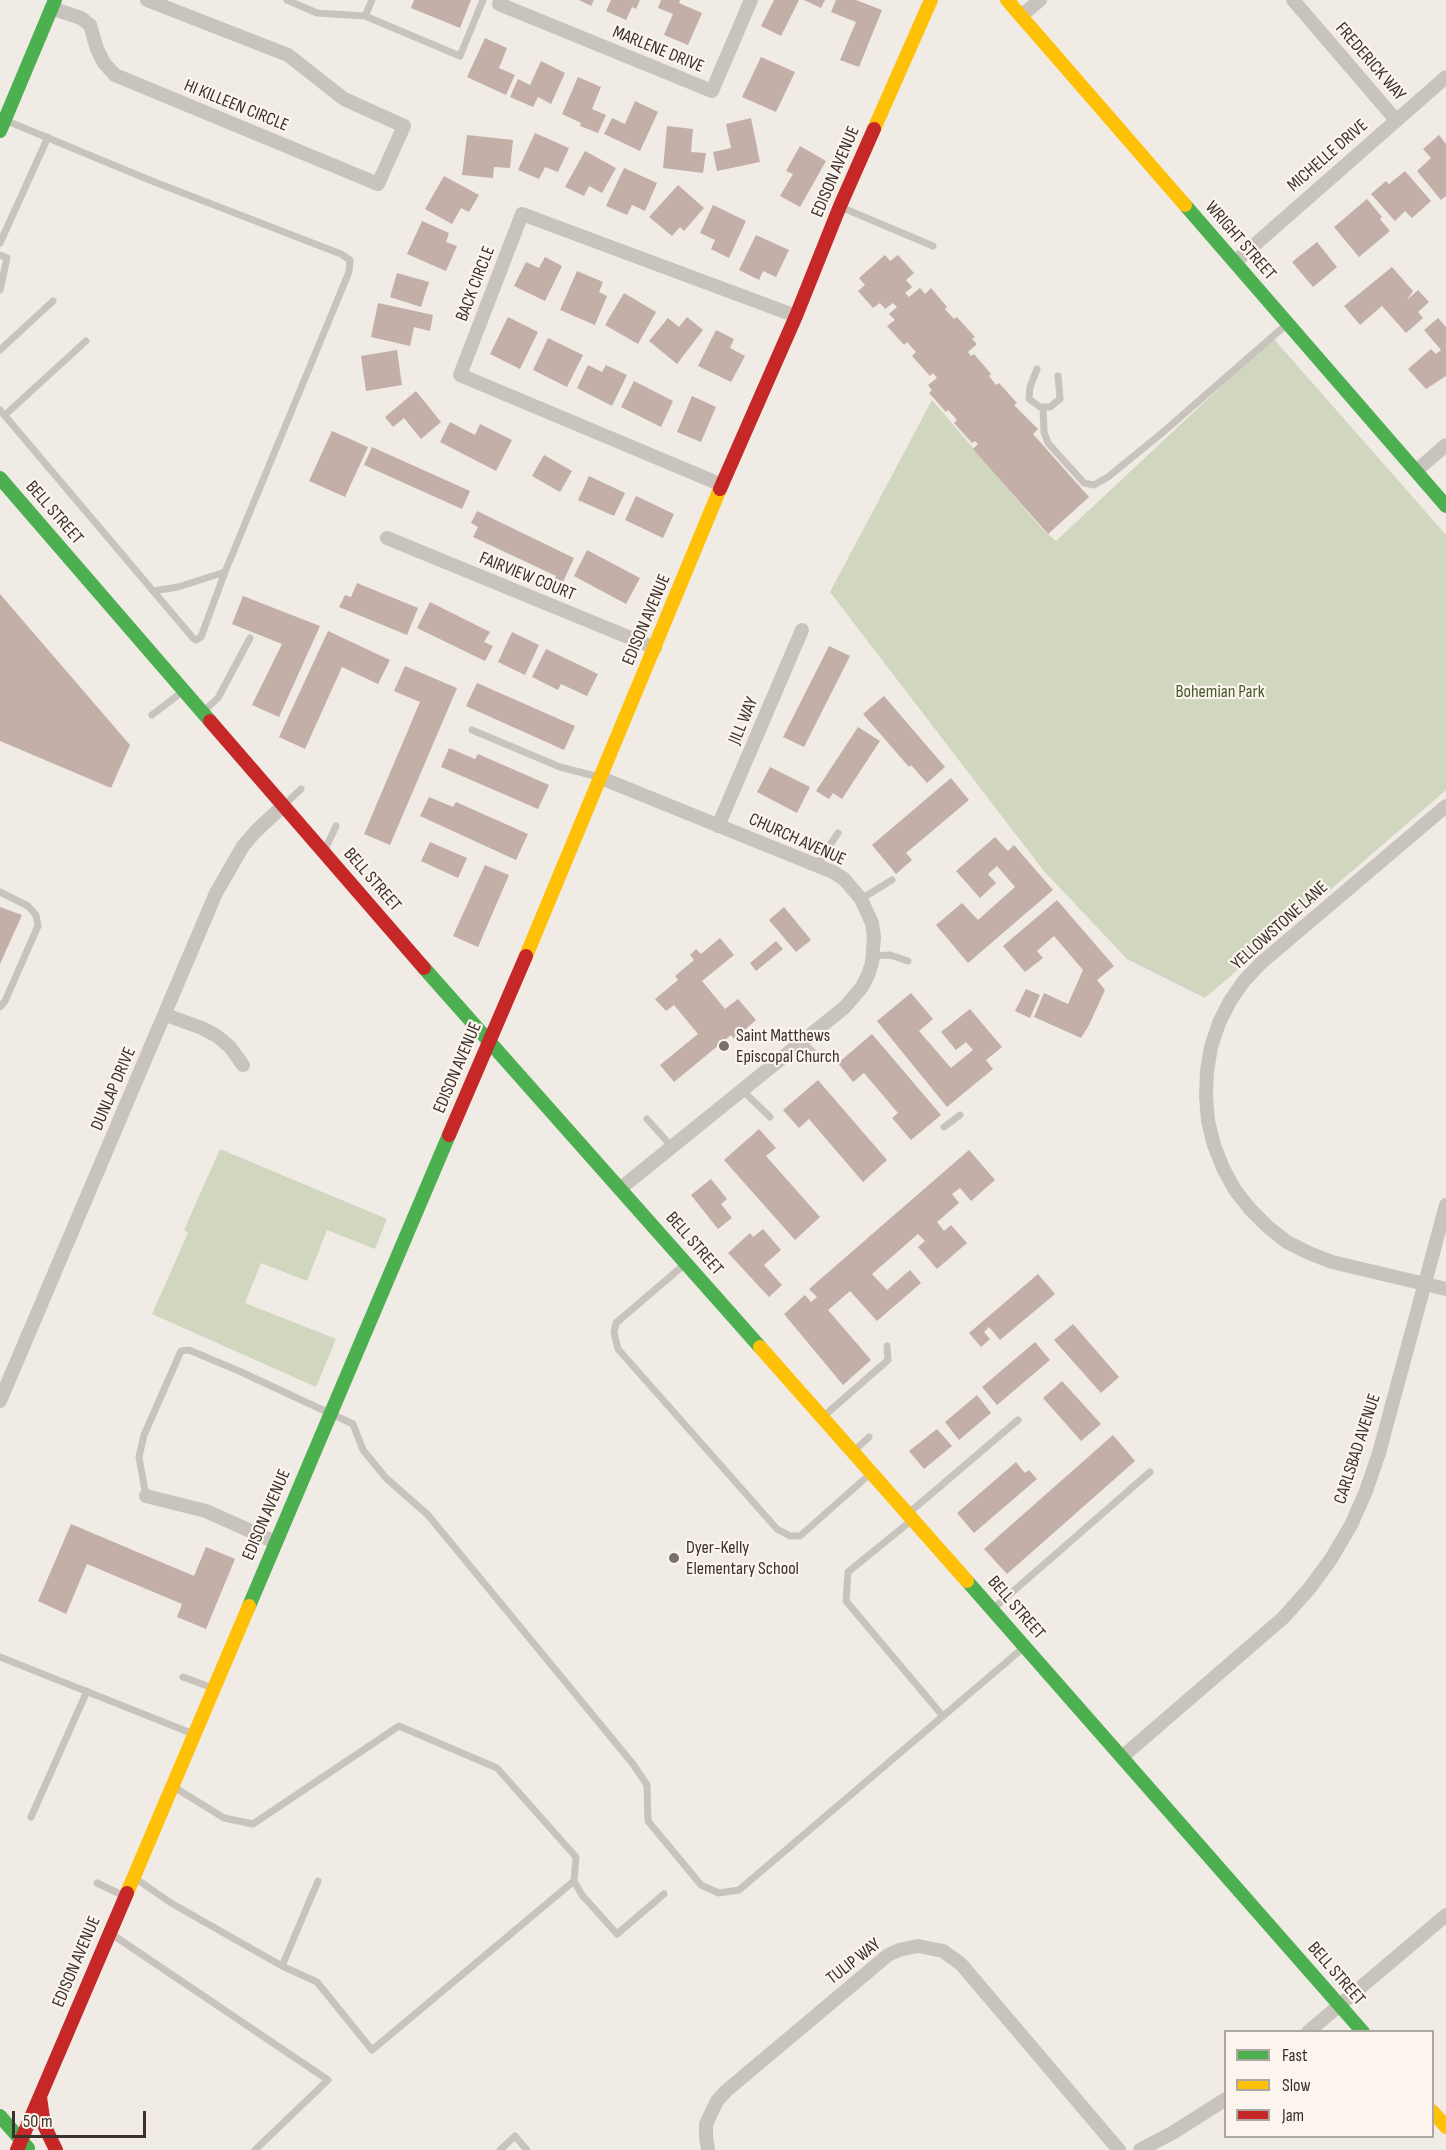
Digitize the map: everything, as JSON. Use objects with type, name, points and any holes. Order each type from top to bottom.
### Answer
[{"type":"street","name":"HI KILLEEN CIRCLE","points":[[53,4],[90,25],[101,56],[116,75],[378,184],[404,126],[345,99],[288,55],[147,0]]},
{"type":"street","name":"MARLENE DRIVE","points":[[499,4],[712,91],[752,0]]},
{"type":"street","name":"EDISON AVENUE","points":[[23,2147],[40,2097],[124,1896],[601,778],[840,207],[932,0]]},
{"type":"street","name":"WRIGHT STREET","points":[[1007,0],[1446,506]]},
{"type":"street","points":[[1021,16],[1041,0]]},
{"type":"street","name":"FREDERICK WAY","points":[[1293,0],[1396,120]]},
{"type":"street","points":[[2,125],[53,4]]},
{"type":"street","name":"MICHELLE DRIVE","points":[[1235,262],[1446,77]]},
{"type":"street","name":"BACK CIRCLE","points":[[722,485],[460,375],[522,214],[796,316]]},
{"type":"street","points":[[1416,471],[1446,446]]},
{"type":"street","name":"BELL STREET","points":[[0,478],[488,1042],[687,1262],[1362,2030]]},
{"type":"street","name":"FAIRVIEW COURT","points":[[387,538],[655,648]]},
{"type":"street","name":"JILL WAY","points":[[718,825],[802,630]]},
{"type":"street","name":"CHURCH AVENUE","points":[[601,778],[833,872],[844,879],[861,899],[872,923],[874,936],[873,956],[868,975],[854,998],[621,1188]]},
{"type":"street","name":"DUNLAP DRIVE","points":[[0,1401],[216,893],[229,868],[256,831],[284,805]]},
{"type":"street","name":"YELLOWSTONE LANE","points":[[1446,806],[1256,969],[1230,1001],[1219,1023],[1206,1071],[1208,1121],[1222,1168],[1245,1203],[1268,1227],[1287,1242],[1332,1262],[1446,1289]]},
{"type":"street","points":[[166,1015],[217,1036],[230,1047],[243,1065]]},
{"type":"street","name":"CARLSBAD AVENUE","points":[[1122,1757],[1283,1618],[1309,1589],[1351,1525],[1379,1453],[1446,1205]]},
{"type":"street","points":[[146,1496],[206,1511],[275,1542]]},
{"type":"street","points":[[1309,2030],[1446,1915]]},
{"type":"street","name":"TULIP WAY","points":[[708,2150],[705,2137],[706,2124],[717,2101],[726,2091],[888,1955],[918,1946],[943,1951],[961,1964],[1119,2150]]},
{"type":"street","points":[[40,2097],[45,2125],[56,2150]]},
{"type":"street","points":[[1140,2150],[1174,2132],[1224,2100]]},
{"type":"street","points":[[1434,2113],[1446,2127]]},
{"type":"street","points":[[0,2116],[23,2147]]},
{"type":"lane","points":[[287,0],[317,13],[365,16],[460,56],[483,0]]},
{"type":"lane","points":[[365,16],[372,0]]},
{"type":"lane","points":[[2,125],[48,137],[152,181],[341,254],[350,260],[349,272],[225,572],[201,637],[196,640],[2,413],[86,341]]},
{"type":"lane","points":[[0,243],[48,137]]},
{"type":"lane","points":[[840,207],[933,246]]},
{"type":"lane","points":[[0,255],[7,258],[0,290]]},
{"type":"lane","points":[[0,350],[53,301]]},
{"type":"lane","points":[[1043,407],[1044,432],[1048,442],[1084,483],[1094,485],[1108,477],[1162,433],[1288,323]]},
{"type":"lane","points":[[1037,369],[1029,387],[1029,399],[1040,407],[1050,407],[1060,399],[1058,376]]},
{"type":"lane","points":[[153,591],[178,587],[225,572]]},
{"type":"lane","points":[[203,712],[219,698],[250,638]]},
{"type":"lane","points":[[152,715],[184,690]]},
{"type":"lane","points":[[472,730],[560,767],[601,778]]},
{"type":"lane","points":[[284,805],[301,789]]},
{"type":"lane","points":[[325,853],[336,826]]},
{"type":"lane","points":[[817,865],[838,833]]},
{"type":"lane","points":[[861,899],[892,880]]},
{"type":"lane","points":[[0,892],[28,906],[36,915],[38,926],[5,1001],[0,1007]]},
{"type":"lane","points":[[873,956],[890,955],[908,961]]},
{"type":"lane","points":[[802,1042],[813,1052]]},
{"type":"lane","points":[[742,1090],[770,1118]]},
{"type":"lane","points":[[944,1127],[960,1115]]},
{"type":"lane","points":[[647,1119],[672,1147]]},
{"type":"lane","points":[[687,1262],[616,1323],[614,1333],[618,1349],[777,1529],[790,1536],[800,1536],[872,1472]]},
{"type":"lane","points":[[823,1417],[888,1360],[887,1346]]},
{"type":"lane","points":[[146,1496],[139,1457],[144,1435],[181,1351],[189,1350],[209,1358],[353,1424],[363,1450],[386,1478],[428,1515],[633,1764],[647,1785],[648,1821],[701,1885],[719,1893],[739,1890],[1025,1646]]},
{"type":"lane","points":[[942,1715],[846,1601],[848,1572],[1018,1420]]},
{"type":"lane","points":[[853,1451],[869,1437]]},
{"type":"lane","points":[[992,1609],[1150,1472]]},
{"type":"lane","points":[[0,1657],[194,1734]]},
{"type":"lane","points":[[183,1677],[213,1688]]},
{"type":"lane","points":[[31,1817],[87,1691]]},
{"type":"lane","points":[[172,1785],[224,1818],[253,1824],[399,1726],[497,1768],[576,1857],[574,1881],[582,1894],[617,1934],[664,1894]]},
{"type":"lane","points":[[133,1876],[171,1903],[282,1966],[317,1982],[372,2050],[574,1881]]},
{"type":"lane","points":[[282,1966],[318,1881]]},
{"type":"lane","points":[[97,1883],[124,1896]]},
{"type":"lane","points":[[109,1932],[328,2080],[255,2150]]},
{"type":"lane","points":[[501,2150],[515,2136],[527,2150]]},
{"type":"green space","name":"Bohemian Park","points":[[1273,338],[1446,535],[1446,790],[1205,998],[1127,959],[1043,870],[830,592],[932,400],[1044,531],[1056,541]]},
{"type":"green space","points":[[220,1149],[387,1219],[375,1249],[327,1230],[307,1281],[261,1263],[245,1303],[336,1339],[316,1387],[152,1314],[188,1233],[184,1230]]},
{"type":"building","points":[[414,0],[471,0],[460,28],[411,8]]},
{"type":"building","points":[[579,0],[594,0],[591,6]]},
{"type":"building","points":[[611,0],[640,0],[636,9],[632,7],[626,20],[606,11]]},
{"type":"building","points":[[661,0],[680,0],[679,3],[702,13],[688,45],[664,35],[673,14],[658,8]]},
{"type":"building","points":[[774,0],[799,0],[781,36],[761,26]]},
{"type":"building","points":[[804,0],[825,0],[821,8]]},
{"type":"building","points":[[836,0],[856,0],[882,10],[859,67],[840,60],[856,22],[831,12]]},
{"type":"building","points":[[485,38],[507,48],[499,68],[515,75],[506,95],[467,77]]},
{"type":"building","points":[[761,57],[795,72],[776,112],[742,97]]},
{"type":"building","points":[[541,61],[565,73],[551,104],[538,97],[533,107],[510,97],[518,79],[530,85]]},
{"type":"building","points":[[578,77],[601,87],[592,109],[606,115],[598,133],[580,126],[581,123],[562,114]]},
{"type":"building","points":[[635,101],[658,112],[640,151],[604,134],[612,118],[625,124]]},
{"type":"building","points":[[751,118],[760,162],[717,171],[713,152],[731,148],[726,124]]},
{"type":"building","points":[[667,126],[693,129],[691,152],[706,153],[703,173],[663,168]]},
{"type":"building","points":[[535,133],[569,148],[558,172],[545,167],[539,179],[518,170]]},
{"type":"building","points":[[467,135],[513,140],[510,168],[494,167],[493,178],[462,175]]},
{"type":"building","points":[[1439,135],[1446,144],[1446,196],[1441,200],[1417,171],[1431,158],[1423,149]]},
{"type":"building","points":[[800,146],[826,161],[800,207],[780,196],[793,174],[786,171]]},
{"type":"building","points":[[585,151],[616,168],[602,193],[589,186],[584,196],[565,187]]},
{"type":"building","points":[[624,168],[657,183],[645,211],[632,205],[627,215],[606,206]]},
{"type":"building","points":[[1405,171],[1431,201],[1412,218],[1405,211],[1395,221],[1371,194],[1386,181],[1389,184]]},
{"type":"building","points":[[444,176],[479,195],[469,212],[461,208],[452,224],[425,209]]},
{"type":"building","points":[[678,185],[704,208],[684,231],[680,227],[672,236],[649,217]]},
{"type":"building","points":[[1367,199],[1390,231],[1359,257],[1334,227]]},
{"type":"building","points":[[713,205],[746,221],[729,258],[711,249],[715,240],[700,233]]},
{"type":"building","points":[[422,221],[449,233],[446,242],[457,246],[446,271],[407,254]]},
{"type":"building","points":[[756,235],[789,250],[776,277],[763,271],[759,280],[739,270]]},
{"type":"building","points":[[1317,242],[1337,267],[1313,287],[1292,262]]},
{"type":"building","points":[[885,255],[890,261],[898,255],[914,273],[906,280],[912,287],[905,293],[909,297],[920,288],[925,294],[931,288],[947,307],[945,309],[954,319],[957,317],[975,337],[972,339],[977,344],[968,352],[971,356],[974,354],[991,374],[989,376],[996,385],[999,383],[1017,403],[1014,405],[1038,429],[1033,434],[1089,497],[1048,534],[973,449],[978,444],[975,441],[972,443],[954,423],[957,420],[948,410],[946,412],[929,393],[932,390],[928,385],[937,378],[933,373],[930,376],[912,356],[916,352],[907,342],[904,345],[887,326],[895,320],[889,314],[897,307],[893,303],[885,309],[880,303],[873,308],[858,291],[865,285],[859,278]]},
{"type":"building","points":[[545,257],[562,266],[545,301],[514,286],[526,262],[539,268]]},
{"type":"building","points":[[1392,267],[1413,291],[1407,300],[1418,290],[1429,302],[1418,312],[1423,318],[1406,333],[1382,306],[1360,325],[1344,306]]},
{"type":"building","points":[[577,271],[603,282],[599,292],[607,296],[595,325],[560,310]]},
{"type":"building","points":[[397,273],[429,282],[421,307],[390,297]]},
{"type":"building","points":[[624,293],[656,312],[638,344],[605,325]]},
{"type":"building","points":[[378,303],[433,315],[430,331],[414,327],[410,346],[371,337]]},
{"type":"building","points":[[508,317],[538,332],[520,369],[490,354]]},
{"type":"building","points":[[687,317],[703,330],[677,364],[649,341],[668,318],[679,327]]},
{"type":"building","points":[[1438,318],[1446,327],[1446,376],[1426,389],[1408,369],[1431,349],[1436,354],[1441,350],[1424,330]]},
{"type":"building","points":[[716,330],[734,339],[730,348],[745,356],[731,382],[698,366]]},
{"type":"building","points":[[548,338],[583,355],[567,387],[533,370]]},
{"type":"building","points":[[397,350],[402,385],[366,391],[361,356]]},
{"type":"building","points":[[588,365],[602,372],[606,365],[627,375],[612,406],[577,388]]},
{"type":"building","points":[[634,381],[673,401],[661,427],[621,407]]},
{"type":"building","points":[[416,391],[441,422],[421,439],[404,418],[393,427],[385,417]]},
{"type":"building","points":[[692,396],[716,407],[701,442],[677,432]]},
{"type":"building","points":[[450,422],[475,435],[480,424],[512,440],[496,471],[440,442]]},
{"type":"building","points":[[332,431],[368,447],[345,497],[309,481]]},
{"type":"building","points":[[372,447],[470,491],[462,509],[364,465]]},
{"type":"building","points":[[544,455],[572,471],[560,492],[532,476]]},
{"type":"building","points":[[589,476],[625,493],[614,516],[578,500]]},
{"type":"building","points":[[636,496],[674,514],[663,538],[625,520]]},
{"type":"building","points":[[477,511],[574,558],[563,582],[555,579],[556,576],[473,537],[478,527],[471,523]]},
{"type":"building","points":[[587,550],[640,578],[626,604],[574,576]]},
{"type":"building","points":[[357,583],[418,608],[407,635],[339,607],[345,595],[351,597]]},
{"type":"building","points":[[0,594],[130,745],[111,788],[0,741]]},
{"type":"building","points":[[243,596],[320,626],[279,717],[252,705],[282,644],[232,624]]},
{"type":"building","points":[[430,602],[490,632],[484,642],[493,646],[485,661],[417,628]]},
{"type":"building","points":[[328,631],[390,660],[378,684],[342,667],[305,749],[279,737]]},
{"type":"building","points":[[512,632],[539,645],[525,675],[498,662]]},
{"type":"building","points":[[829,646],[850,656],[804,747],[783,737]]},
{"type":"building","points":[[546,649],[598,674],[587,696],[561,684],[558,690],[532,677]]},
{"type":"building","points":[[405,666],[457,688],[390,845],[364,834],[420,702],[394,691]]},
{"type":"building","points":[[477,683],[575,726],[564,750],[466,706]]},
{"type":"building","points":[[884,696],[945,767],[927,783],[911,765],[909,767],[863,714]]},
{"type":"building","points":[[858,727],[880,741],[842,799],[833,793],[829,799],[816,791]]},
{"type":"building","points":[[449,748],[475,759],[478,754],[549,785],[538,809],[441,767]]},
{"type":"building","points":[[770,767],[810,787],[797,813],[757,792]]},
{"type":"building","points":[[951,778],[969,800],[906,853],[912,860],[896,874],[872,845]]},
{"type":"building","points":[[429,797],[453,807],[456,802],[528,834],[516,860],[420,816]]},
{"type":"building","points":[[995,837],[1008,851],[1014,845],[1053,890],[968,963],[936,925],[962,903],[978,920],[1015,887],[997,866],[988,874],[996,883],[980,898],[956,871]]},
{"type":"building","points":[[430,842],[467,858],[458,878],[421,861]]},
{"type":"building","points":[[485,865],[509,875],[478,947],[453,936]]},
{"type":"building","points":[[1057,900],[1114,966],[1097,980],[1105,990],[1081,1038],[1034,1017],[1044,993],[1068,1004],[1083,970],[1054,936],[1037,951],[1043,958],[1025,972],[1003,946]]},
{"type":"building","points":[[0,907],[22,915],[0,964]]},
{"type":"building","points":[[784,907],[811,940],[796,952],[769,920]]},
{"type":"building","points":[[720,938],[734,955],[702,981],[725,1009],[738,999],[756,1020],[734,1039],[731,1035],[674,1082],[660,1065],[698,1034],[674,1005],[666,1011],[655,999],[678,980],[675,976],[694,960],[690,955],[696,949],[701,954]]},
{"type":"building","points":[[776,941],[783,949],[756,971],[750,963]]},
{"type":"building","points":[[1026,989],[1040,995],[1030,1018],[1015,1011]]},
{"type":"building","points":[[911,993],[933,1019],[919,1031],[951,1068],[973,1050],[966,1042],[956,1050],[941,1032],[970,1009],[1002,1047],[986,1060],[993,1069],[947,1107],[877,1021]]},
{"type":"building","points":[[872,1034],[941,1115],[911,1140],[892,1118],[898,1113],[864,1073],[853,1082],[838,1063]]},
{"type":"building","points":[[818,1080],[887,1160],[863,1182],[809,1119],[799,1128],[783,1110]]},
{"type":"building","points":[[759,1129],[776,1148],[766,1156],[820,1217],[795,1240],[724,1160]]},
{"type":"building","points":[[969,1150],[995,1180],[971,1201],[960,1188],[952,1194],[959,1203],[937,1222],[944,1231],[951,1225],[967,1243],[937,1269],[918,1247],[925,1241],[918,1234],[872,1274],[887,1290],[910,1270],[921,1283],[877,1321],[850,1291],[828,1310],[871,1360],[843,1385],[784,1314],[805,1295],[811,1302],[817,1297],[809,1289]]},
{"type":"building","points":[[711,1179],[727,1199],[721,1204],[732,1218],[718,1229],[691,1195]]},
{"type":"building","points":[[763,1229],[781,1250],[764,1265],[782,1285],[769,1297],[728,1253],[750,1233],[753,1237]]},
{"type":"building","points":[[1038,1274],[1055,1294],[1000,1340],[989,1327],[984,1332],[990,1339],[981,1347],[969,1333]]},
{"type":"building","points":[[1073,1324],[1119,1377],[1101,1393],[1054,1340]]},
{"type":"building","points":[[1035,1342],[1050,1360],[997,1405],[982,1387]]},
{"type":"building","points":[[1062,1381],[1101,1424],[1081,1441],[1043,1398]]},
{"type":"building","points":[[977,1395],[991,1413],[959,1440],[945,1422]]},
{"type":"building","points":[[937,1429],[952,1446],[924,1469],[909,1451]]},
{"type":"building","points":[[1113,1435],[1135,1461],[1007,1574],[984,1549]]},
{"type":"building","points":[[1016,1462],[1025,1473],[1029,1470],[1037,1479],[974,1533],[957,1513]]},
{"type":"building","points":[[71,1524],[194,1576],[206,1547],[235,1559],[206,1629],[177,1617],[182,1604],[87,1564],[66,1614],[38,1601]]},
{"type":"traffic: fast","points":[[0,131],[55,0]]},
{"type":"traffic: fast","points":[[1185,205],[1446,506]]},
{"type":"traffic: fast","points":[[0,478],[210,721]]},
{"type":"traffic: fast","points":[[424,968],[760,1347]]},
{"type":"traffic: fast","points":[[249,1606],[449,1135]]},
{"type":"traffic: fast","points":[[967,1581],[1361,2030]]},
{"type":"traffic: fast","points":[[0,2116],[28,2148]]},
{"type":"traffic: slow","points":[[874,129],[931,0]]},
{"type":"traffic: slow","points":[[1007,0],[1185,205]]},
{"type":"traffic: slow","points":[[526,956],[720,489]]},
{"type":"traffic: slow","points":[[760,1347],[967,1581]]},
{"type":"traffic: slow","points":[[127,1893],[249,1606]]},
{"type":"traffic: slow","points":[[1434,2113],[1446,2127]]},
{"type":"traffic: jam","points":[[720,489],[796,316],[874,129]]},
{"type":"traffic: jam","points":[[210,721],[424,968]]},
{"type":"traffic: jam","points":[[449,1135],[526,956]]},
{"type":"traffic: jam","points":[[17,2150],[127,1893]]},
{"type":"traffic: jam","points":[[40,2097],[44,2125],[56,2150]]},
{"type":"place","name":"Saint Matthews Episcopal Church","points":[[724,1046]]},
{"type":"place","name":"Dyer-Kelly Elementary School","points":[[674,1558]]}]
